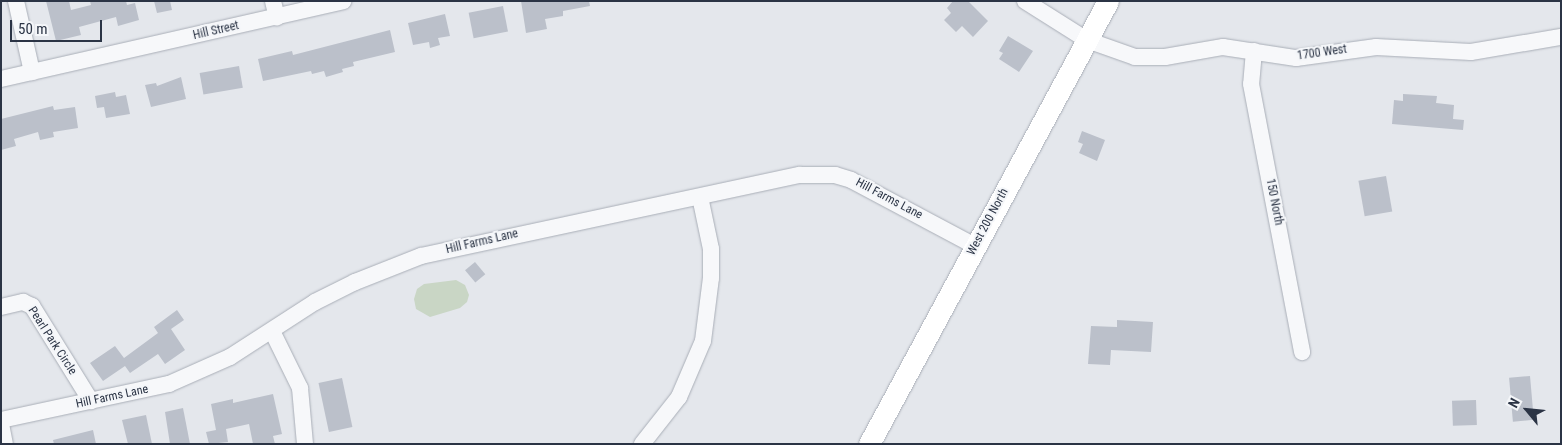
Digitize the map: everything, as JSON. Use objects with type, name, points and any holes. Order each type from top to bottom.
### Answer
[{"type":"main road","name":"West 200 North","points":[[869,444],[1108,1]]},
{"type":"street","points":[[16,1],[32,72]]},
{"type":"street","points":[[273,1],[277,18]]},
{"type":"street","name":"Hill Street","points":[[1,79],[277,18],[343,1]]},
{"type":"street","name":"1700 West","points":[[1025,1],[1087,40],[1135,57],[1165,57],[1223,47],[1296,58],[1376,47],[1471,52],[1561,37]]},
{"type":"street","name":"150 North","points":[[1254,51],[1252,84],[1302,352]]},
{"type":"street","name":"Hill Farms Lane","points":[[1,420],[169,384],[230,357],[314,302],[355,282],[421,256],[800,175],[835,175],[852,180],[975,246]]},
{"type":"street","points":[[642,444],[679,397],[703,341],[712,278],[711,248],[700,197]]},
{"type":"street","name":"Pearl Park Circle","points":[[1,307],[23,302],[32,306],[91,401]]},
{"type":"street","points":[[272,330],[287,356],[300,388],[304,444]]},
{"type":"street","points":[[1,424],[5,444]]},
{"type":"green space","points":[[456,280],[465,285],[469,295],[467,302],[460,308],[430,317],[416,309],[414,299],[417,289],[424,284]]},
{"type":"building","points":[[46,1],[69,1],[71,10],[91,5],[90,1],[126,1],[127,5],[135,3],[139,20],[118,26],[116,17],[79,27],[81,35],[56,41]]},
{"type":"building","points":[[154,1],[170,1],[172,10],[157,13]]},
{"type":"building","points":[[521,1],[589,1],[590,6],[563,11],[563,16],[545,19],[547,29],[526,33]]},
{"type":"building","points":[[953,1],[968,1],[988,21],[973,37],[962,26],[956,32],[944,20],[951,13],[947,8]]},
{"type":"building","points":[[503,6],[508,32],[474,38],[469,13]]},
{"type":"building","points":[[445,14],[450,36],[438,38],[440,45],[430,48],[429,42],[413,45],[408,23]]},
{"type":"building","points":[[390,30],[395,52],[353,62],[354,66],[342,69],[343,72],[326,77],[324,71],[312,74],[311,71],[263,81],[258,59],[292,51],[293,55]]},
{"type":"building","points":[[1008,36],[1033,51],[1019,72],[999,59],[1003,53],[999,51]]},
{"type":"building","points":[[239,66],[243,88],[203,95],[200,73]]},
{"type":"building","points":[[181,77],[186,99],[151,107],[145,85],[156,83],[157,86]]},
{"type":"building","points":[[115,92],[116,97],[126,95],[130,114],[106,118],[104,107],[97,108],[95,96]]},
{"type":"building","points":[[1403,94],[1437,96],[1436,103],[1454,105],[1453,119],[1464,120],[1463,130],[1392,124],[1394,100],[1403,101]]},
{"type":"building","points":[[53,106],[54,110],[75,107],[78,128],[53,132],[54,137],[40,140],[38,132],[14,139],[16,146],[1,150],[1,119]]},
{"type":"building","points":[[1082,131],[1105,140],[1097,161],[1079,153],[1083,144],[1078,142]]},
{"type":"building","points":[[1386,176],[1392,211],[1365,216],[1358,181]]},
{"type":"building","points":[[475,262],[485,274],[475,283],[465,270]]},
{"type":"building","points":[[177,310],[184,320],[171,329],[185,350],[165,364],[158,354],[130,373],[125,366],[103,381],[90,363],[115,346],[124,358],[158,333],[154,327]]},
{"type":"building","points":[[1117,320],[1153,322],[1151,352],[1111,350],[1110,365],[1088,364],[1091,326],[1117,327]]},
{"type":"building","points":[[1530,376],[1534,420],[1513,422],[1509,378]]},
{"type":"building","points":[[342,378],[352,427],[329,432],[319,383]]},
{"type":"building","points":[[273,394],[282,434],[273,436],[275,444],[253,444],[249,424],[226,429],[228,442],[209,444],[206,432],[216,430],[211,404],[233,399],[233,403]]},
{"type":"building","points":[[1476,400],[1477,425],[1453,426],[1452,401]]},
{"type":"building","points":[[183,408],[190,444],[170,444],[165,412]]},
{"type":"building","points":[[146,415],[152,444],[128,444],[122,420]]},
{"type":"building","points":[[93,430],[96,444],[54,444],[53,440]]}]
